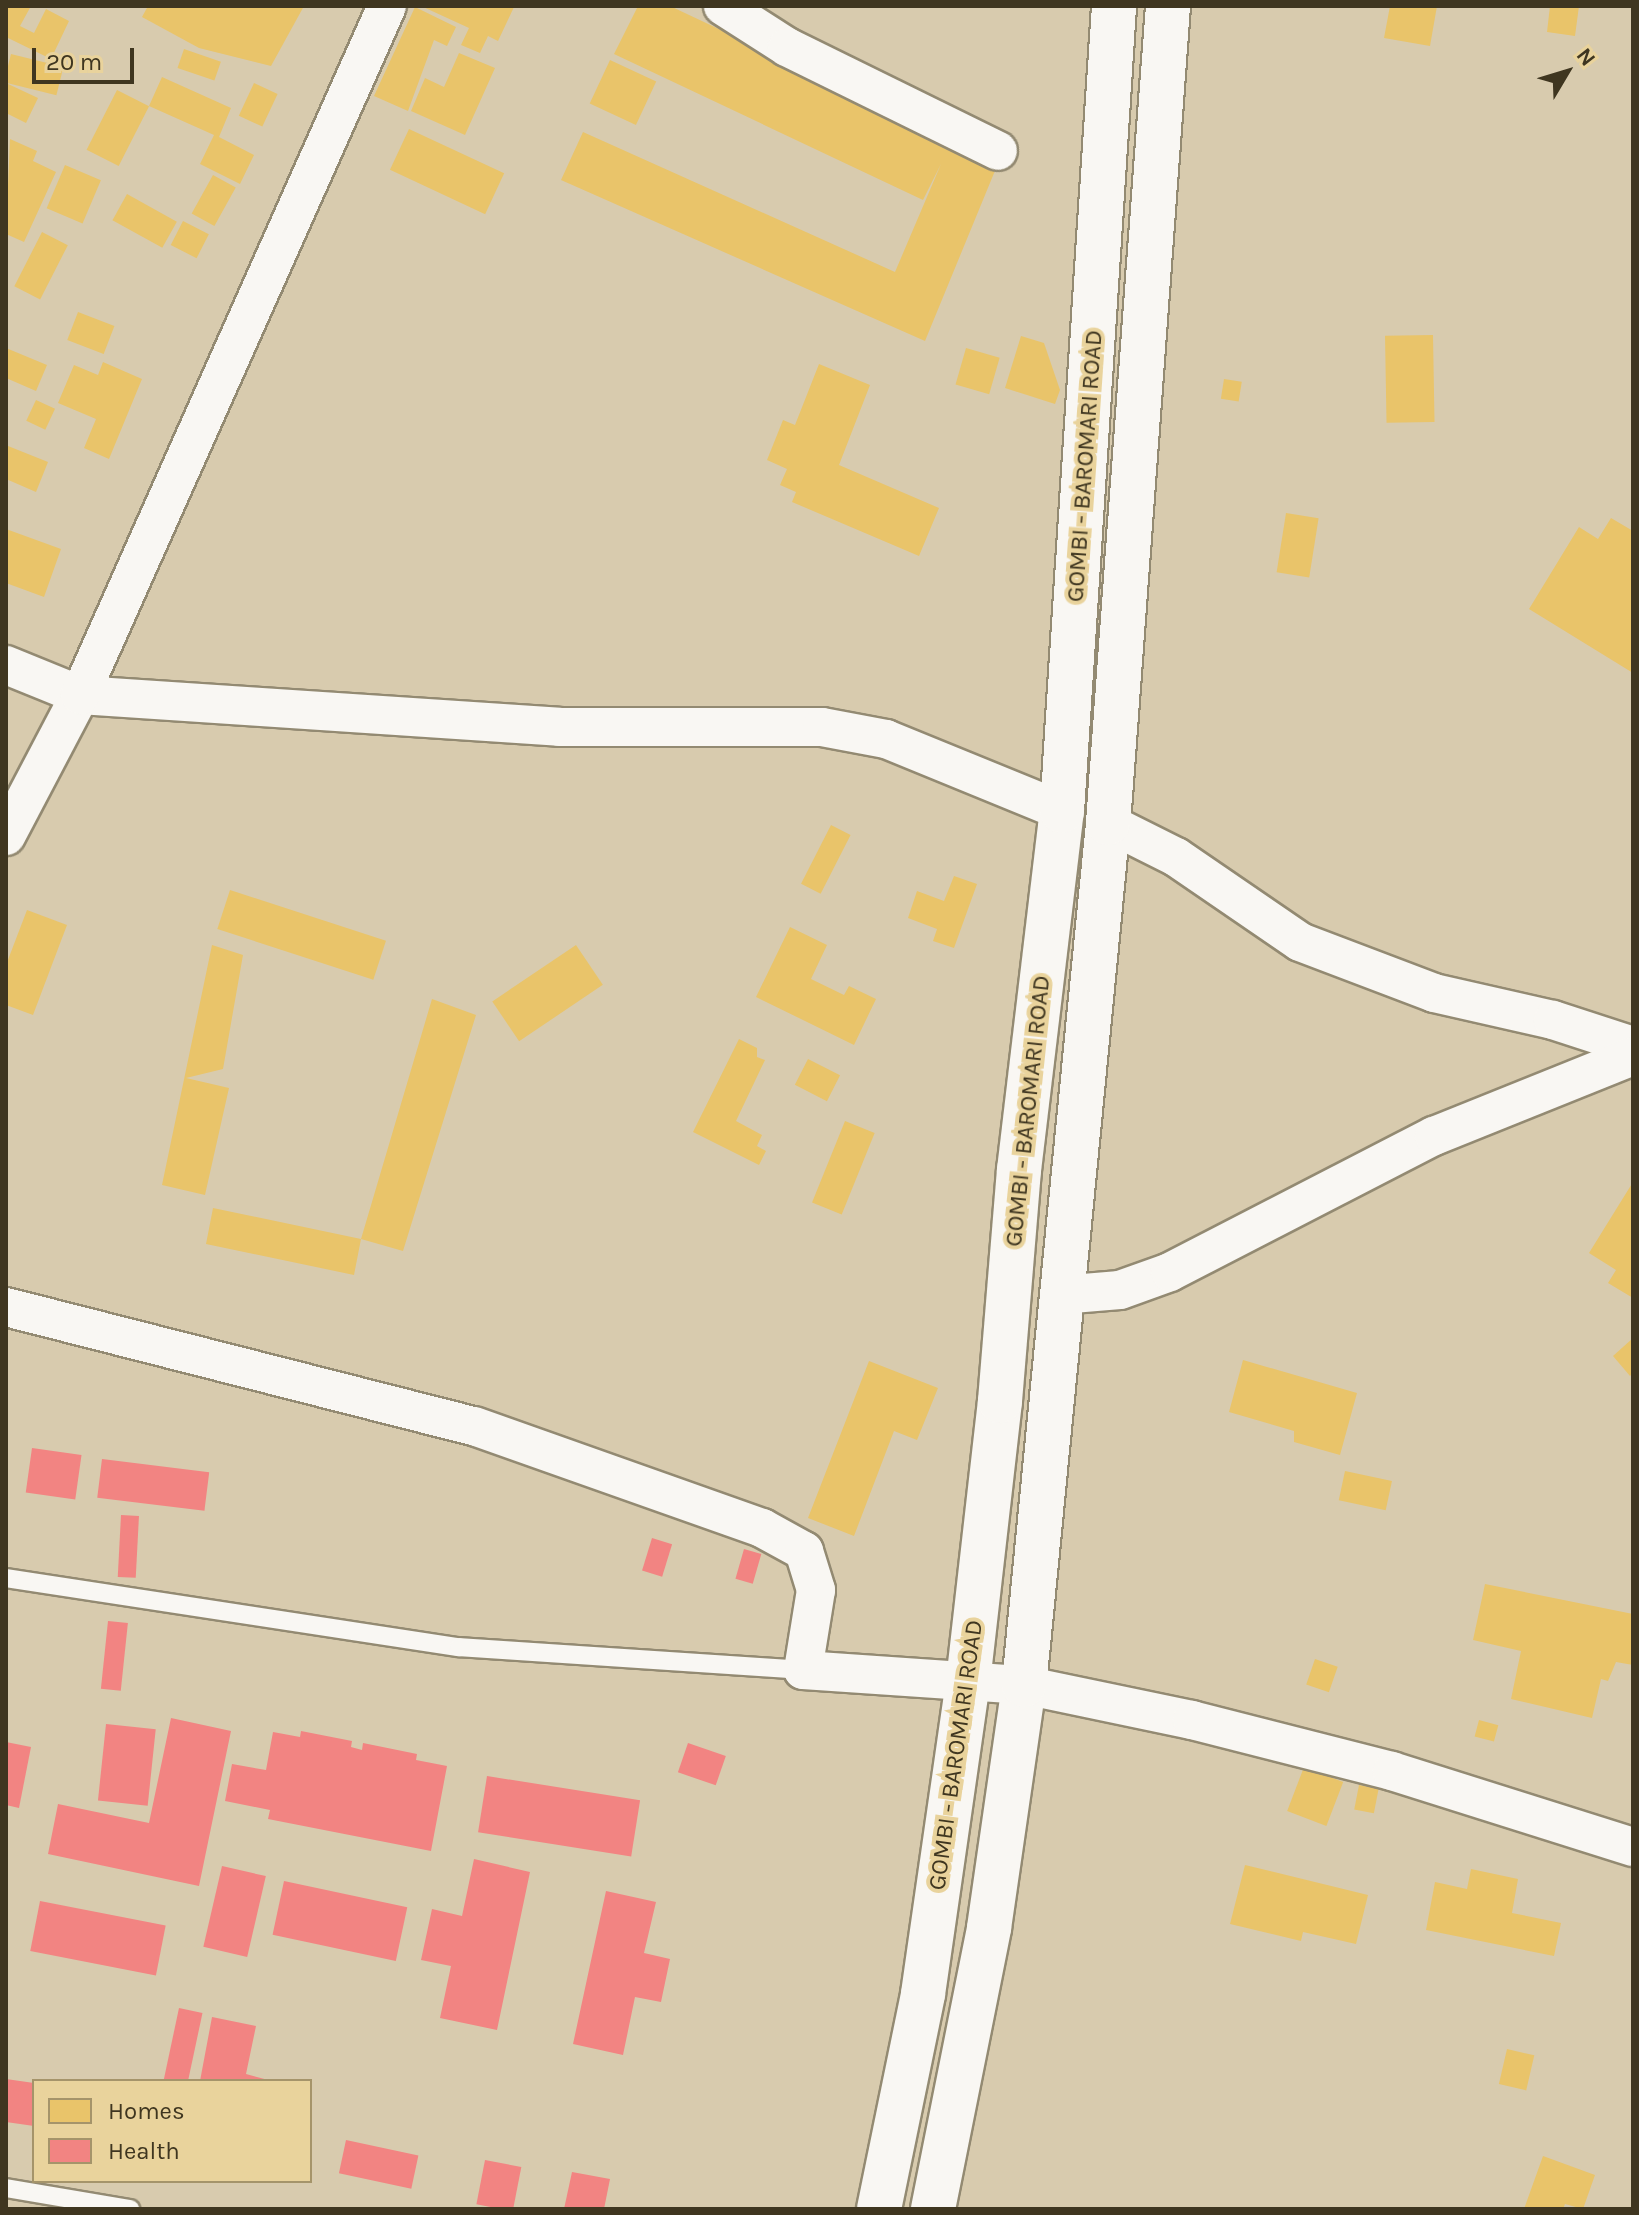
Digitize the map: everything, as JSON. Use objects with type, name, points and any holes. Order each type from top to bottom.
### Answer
[{"type":"main road","name":"GOMBI - BAROMARI ROAD","points":[[879,2209],[923,1994],[968,1682],[1062,811],[1114,6]]},
{"type":"main road","name":"GOMBI - BAROMARI ROAD","points":[[933,2209],[989,1928],[1024,1685],[1108,823],[1168,6]]},
{"type":"street","points":[[6,836],[80,695],[387,6]]},
{"type":"street","points":[[723,6],[787,47],[998,151]]},
{"type":"street","points":[[6,665],[80,695],[559,727],[822,727],[886,739],[1062,811]]},
{"type":"street","points":[[1108,823],[1176,857],[1300,942],[1434,993],[1553,1020],[1633,1046]]},
{"type":"street","points":[[1060,1295],[1120,1290],[1170,1272],[1434,1136],[1633,1056]]},
{"type":"street","points":[[6,1307],[474,1426],[762,1528],[804,1551],[816,1590],[803,1670],[1024,1685],[1192,1720],[1392,1771],[1633,1847]]},
{"type":"lane","points":[[6,1578],[459,1647],[803,1670]]},
{"type":"lane","points":[[6,2188],[130,2209]]},
{"type":"building: Homes","points":[[6,6],[31,6],[20,26],[34,33],[46,9],[69,21],[51,59],[6,37]]},
{"type":"building: Homes","points":[[148,6],[304,6],[271,66],[199,48],[142,17]]},
{"type":"building: Homes","points":[[421,6],[514,7],[498,41],[488,36],[480,53],[461,45],[469,28]]},
{"type":"building: Homes","points":[[638,6],[670,6],[999,161],[925,341],[561,180],[583,132],[895,272],[941,164],[923,200],[614,54]]},
{"type":"building: Homes","points":[[1390,6],[1437,6],[1430,46],[1384,38]]},
{"type":"building: Homes","points":[[1550,6],[1579,6],[1575,36],[1547,32]]},
{"type":"building: Homes","points":[[415,7],[456,27],[447,46],[434,40],[408,111],[374,96]]},
{"type":"building: Homes","points":[[184,49],[221,62],[214,81],[177,68]]},
{"type":"building: Homes","points":[[459,53],[495,68],[465,135],[411,111],[425,78],[444,87]]},
{"type":"building: Homes","points":[[11,54],[63,67],[56,95],[6,83]]},
{"type":"building: Homes","points":[[610,60],[656,82],[636,125],[590,104]]},
{"type":"building: Homes","points":[[162,77],[231,108],[219,137],[254,155],[240,184],[200,164],[214,135],[149,106]]},
{"type":"building: Homes","points":[[6,83],[38,98],[26,123],[6,113]]},
{"type":"building: Homes","points":[[254,83],[278,94],[262,127],[239,116]]},
{"type":"building: Homes","points":[[117,90],[149,106],[119,166],[87,150]]},
{"type":"building: Homes","points":[[409,129],[504,173],[485,214],[390,170]]},
{"type":"building: Homes","points":[[10,139],[37,151],[33,161],[56,172],[24,242],[6,234]]},
{"type":"building: Homes","points":[[65,165],[101,180],[83,224],[47,208]]},
{"type":"building: Homes","points":[[213,175],[236,188],[214,226],[192,213]]},
{"type":"building: Homes","points":[[127,194],[177,222],[162,248],[112,220]]},
{"type":"building: Homes","points":[[183,221],[209,234],[197,258],[171,245]]},
{"type":"building: Homes","points":[[42,232],[68,245],[40,300],[14,286]]},
{"type":"building: Homes","points":[[78,312],[114,326],[104,354],[67,340]]},
{"type":"building: Homes","points":[[1433,335],[1435,422],[1387,423],[1385,336]]},
{"type":"building: Homes","points":[[1021,336],[1044,343],[1060,390],[1055,404],[1005,388]]},
{"type":"building: Homes","points":[[6,348],[47,365],[36,391],[6,378]]},
{"type":"building: Homes","points":[[966,348],[1000,358],[989,394],[956,385]]},
{"type":"building: Homes","points":[[103,362],[142,379],[109,459],[84,448],[96,419],[58,403],[74,365],[98,375]]},
{"type":"building: Homes","points":[[819,364],[870,385],[839,465],[939,508],[919,556],[792,502],[796,492],[780,485],[787,469],[767,460],[783,420],[795,425]]},
{"type":"building: Homes","points":[[1224,379],[1242,382],[1239,402],[1221,399]]},
{"type":"building: Homes","points":[[36,400],[55,409],[45,430],[26,421]]},
{"type":"building: Homes","points":[[8,446],[48,462],[36,492],[6,479]]},
{"type":"building: Homes","points":[[1286,513],[1319,518],[1309,577],[1277,572]]},
{"type":"building: Homes","points":[[1611,518],[1633,531],[1633,673],[1529,609],[1579,527],[1598,539]]},
{"type":"building: Homes","points":[[6,529],[61,549],[44,597],[6,583]]},
{"type":"building: Homes","points":[[831,825],[851,835],[821,894],[801,884]]},
{"type":"building: Homes","points":[[954,876],[977,884],[954,948],[933,941],[937,929],[908,918],[917,891],[944,901]]},
{"type":"building: Homes","points":[[230,890],[386,941],[373,980],[217,929]]},
{"type":"building: Homes","points":[[27,910],[67,925],[33,1015],[6,1005],[6,965]]},
{"type":"building: Homes","points":[[790,927],[827,945],[811,979],[844,995],[849,986],[876,999],[854,1045],[756,997]]},
{"type":"building: Homes","points":[[212,945],[243,955],[223,1069],[186,1078],[229,1088],[205,1195],[162,1185]]},
{"type":"building: Homes","points":[[576,945],[603,985],[519,1041],[492,1001]]},
{"type":"building: Homes","points":[[432,999],[476,1015],[403,1251],[361,1239]]},
{"type":"building: Homes","points":[[739,1039],[757,1048],[757,1057],[765,1060],[736,1121],[762,1135],[757,1146],[766,1151],[759,1165],[693,1132]]},
{"type":"building: Homes","points":[[808,1059],[840,1075],[827,1101],[795,1085]]},
{"type":"building: Homes","points":[[845,1121],[875,1133],[842,1215],[812,1203]]},
{"type":"building: Homes","points":[[1633,1182],[1633,1298],[1608,1283],[1616,1270],[1589,1253]]},
{"type":"building: Homes","points":[[213,1208],[361,1239],[354,1275],[206,1244]]},
{"type":"building: Homes","points":[[1633,1338],[1633,1373],[1630,1376],[1613,1356]]},
{"type":"building: Homes","points":[[1243,1360],[1357,1393],[1340,1455],[1294,1442],[1294,1431],[1229,1412]]},
{"type":"building: Homes","points":[[869,1361],[938,1388],[917,1440],[894,1431],[854,1536],[808,1518]]},
{"type":"building: Homes","points":[[1345,1471],[1392,1481],[1386,1510],[1339,1500]]},
{"type":"building: Homes","points":[[1485,1584],[1633,1614],[1633,1665],[1616,1662],[1608,1681],[1601,1679],[1592,1718],[1511,1699],[1521,1651],[1473,1640]]},
{"type":"building: Homes","points":[[1315,1659],[1338,1667],[1329,1692],[1306,1685]]},
{"type":"building: Homes","points":[[1479,1720],[1498,1725],[1494,1742],[1475,1736]]},
{"type":"building: Homes","points":[[1304,1767],[1343,1782],[1326,1826],[1287,1811]]},
{"type":"building: Homes","points":[[1359,1785],[1379,1789],[1374,1813],[1354,1810]]},
{"type":"building: Homes","points":[[1245,1865],[1368,1895],[1356,1944],[1303,1932],[1301,1941],[1230,1924]]},
{"type":"building: Homes","points":[[1471,1869],[1518,1879],[1512,1913],[1561,1923],[1554,1956],[1426,1930],[1435,1882],[1467,1889]]},
{"type":"building: Homes","points":[[1507,2049],[1534,2055],[1526,2090],[1499,2084]]},
{"type":"building: Homes","points":[[1543,2156],[1595,2175],[1583,2209],[1565,2204],[1563,2209],[1524,2209]]},
{"type":"building: Health","points":[[32,1448],[82,1455],[75,1500],[26,1493]]},
{"type":"building: Health","points":[[102,1459],[209,1472],[204,1511],[97,1498]]},
{"type":"building: Health","points":[[121,1515],[139,1516],[136,1578],[118,1577]]},
{"type":"building: Health","points":[[652,1538],[672,1544],[662,1577],[642,1571]]},
{"type":"building: Health","points":[[744,1549],[761,1554],[753,1584],[735,1579]]},
{"type":"building: Health","points":[[108,1621],[128,1623],[121,1691],[101,1689]]},
{"type":"building: Health","points":[[171,1718],[231,1731],[199,1886],[48,1854],[58,1804],[149,1823]]},
{"type":"building: Health","points":[[106,1724],[156,1729],[148,1806],[98,1801]]},
{"type":"building: Health","points":[[301,1731],[352,1741],[351,1747],[362,1750],[363,1743],[417,1754],[416,1760],[447,1766],[431,1851],[268,1819],[270,1810],[225,1801],[232,1764],[266,1770],[273,1732],[300,1737]]},
{"type":"building: Health","points":[[6,1742],[31,1747],[19,1808],[6,1805]]},
{"type":"building: Health","points":[[688,1743],[726,1756],[716,1785],[678,1772]]},
{"type":"building: Health","points":[[487,1776],[640,1800],[631,1857],[478,1832]]},
{"type":"building: Health","points":[[474,1859],[530,1872],[497,2030],[440,2018],[451,1966],[421,1960],[432,1909],[462,1916]]},
{"type":"building: Health","points":[[222,1866],[266,1876],[247,1957],[203,1947]]},
{"type":"building: Health","points":[[284,1881],[407,1907],[396,1961],[273,1935]]},
{"type":"building: Health","points":[[606,1891],[656,1902],[644,1953],[670,1959],[661,2002],[635,1997],[623,2055],[573,2044]]},
{"type":"building: Health","points":[[40,1901],[166,1925],[156,1975],[30,1951]]},
{"type":"building: Health","points":[[179,2008],[202,2013],[188,2079],[164,2079]]},
{"type":"building: Health","points":[[212,2017],[256,2026],[246,2074],[265,2079],[200,2079]]},
{"type":"building: Health","points":[[6,2079],[32,2083],[32,2126],[6,2122]]},
{"type":"building: Health","points":[[346,2140],[418,2155],[411,2189],[339,2173]]},
{"type":"building: Health","points":[[485,2160],[521,2167],[513,2209],[476,2204]]},
{"type":"building: Health","points":[[572,2172],[610,2179],[604,2209],[564,2209]]}]
